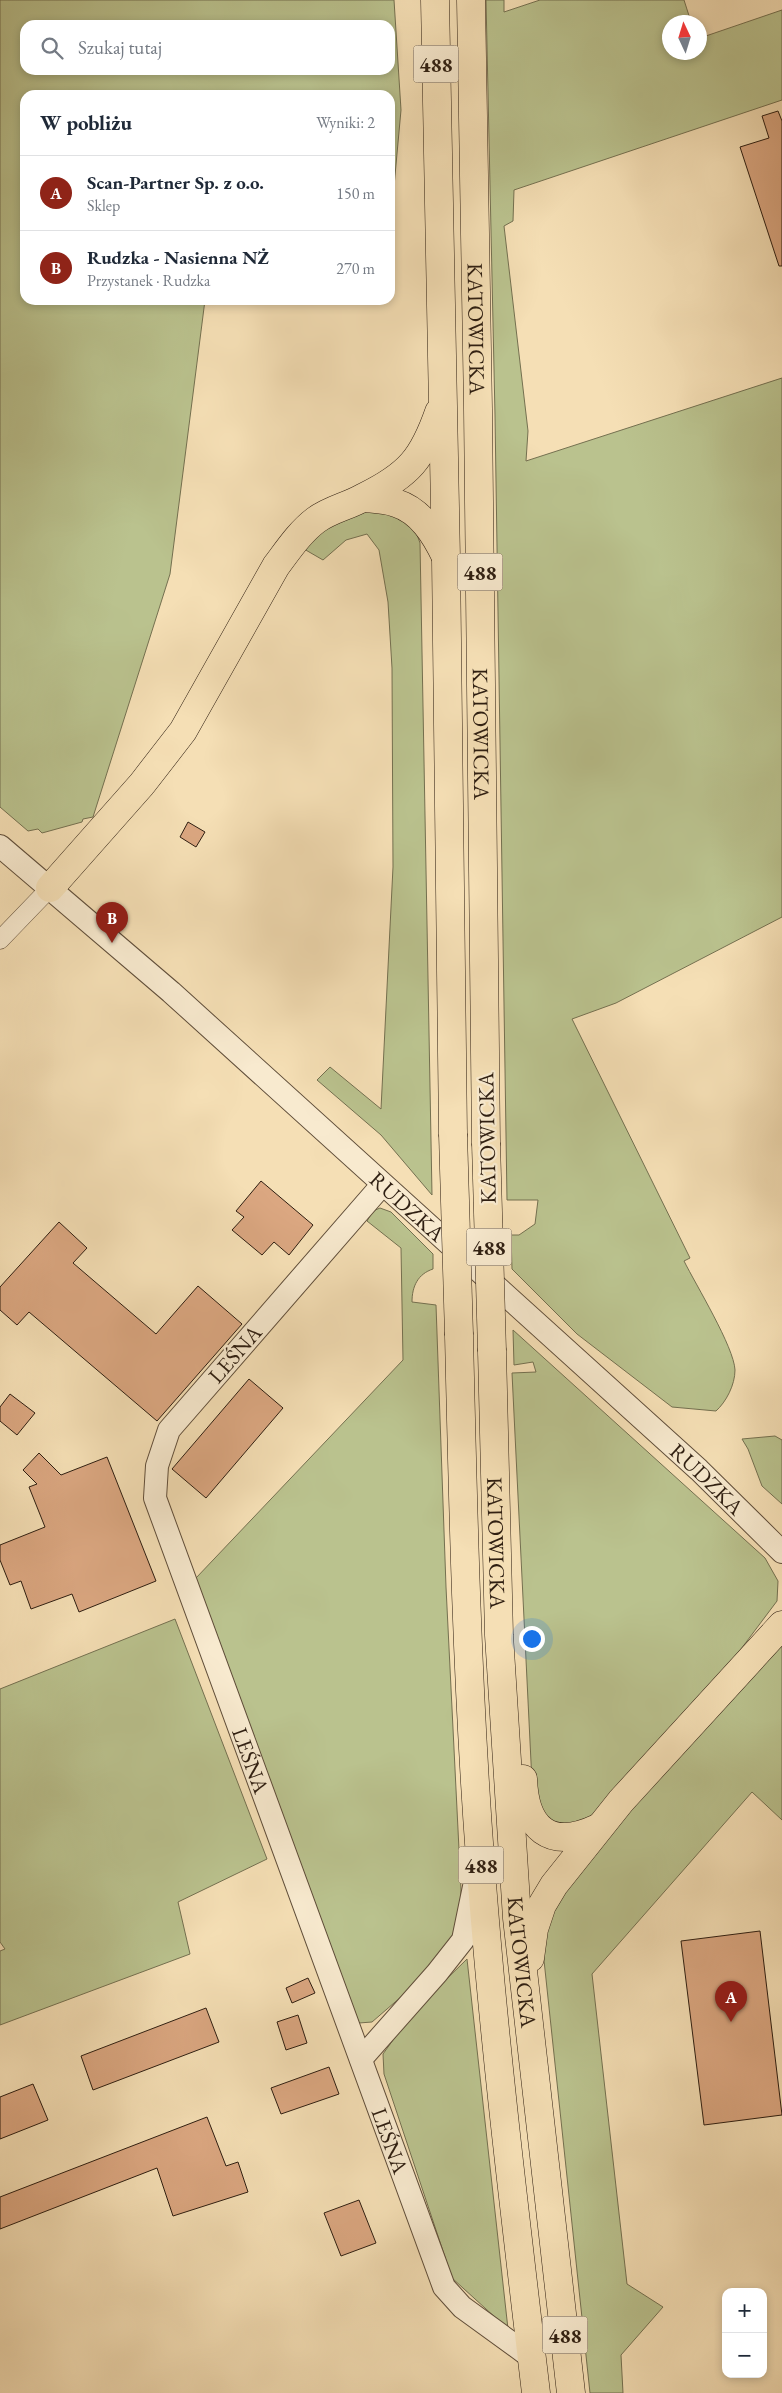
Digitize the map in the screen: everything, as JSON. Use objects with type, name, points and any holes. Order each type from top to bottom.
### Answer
[{"type":"main road","name":"KATOWICKA","points":[[435,0],[446,559],[453,1134],[468,1670],[480,1859],[507,2138],[536,2393]]},
{"type":"main road","name":"KATOWICKA","points":[[471,0],[479,418],[486,1143],[500,1644],[512,1854],[525,1999],[571,2393]]},
{"type":"main road","points":[[50,888],[142,784],[183,731],[276,566],[294,541],[316,520],[339,507],[364,498],[395,479],[417,460],[430,437],[443,400]]},
{"type":"main road","points":[[364,498],[396,503],[418,516],[435,533],[446,559]]},
{"type":"main road","points":[[494,1431],[510,1548],[524,1800],[533,1821],[553,1836],[578,1836],[598,1828]]},
{"type":"main road","points":[[525,1999],[534,1930],[542,1905],[554,1886],[598,1828],[782,1626]]},
{"type":"street","name":"RUDZKA","points":[[0,846],[171,992],[699,1470],[782,1552]]},
{"type":"street","points":[[0,940],[50,888]]},
{"type":"street","name":"LEŚNA","points":[[382,1185],[170,1430],[157,1466],[155,1498],[444,2287],[462,2306],[532,2358]]},
{"type":"street","points":[[361,2059],[437,1973],[463,1940],[480,1859]]},
{"type":"green space","points":[[0,0],[394,0],[401,110],[395,175],[395,90],[20,90],[20,305],[204,305],[170,574],[93,817],[42,833],[38,829],[28,831],[0,807]]},
{"type":"green space","points":[[486,0],[504,0],[504,12],[540,0],[684,0],[689,15],[662,15],[662,60],[707,60],[707,36],[782,10],[782,100],[514,190],[513,221],[504,226],[528,431],[526,461],[782,378],[782,917],[616,1003],[572,1019],[690,1258],[684,1261],[714,1316],[733,1360],[735,1376],[729,1393],[716,1411],[672,1407],[577,1334],[512,1269],[511,1235],[519,1235],[535,1224],[538,1200],[507,1200],[495,415]]},
{"type":"green space","points":[[361,511],[392,511],[415,529],[420,543],[432,1195],[381,1135],[317,1080],[330,1067],[381,1109],[393,867],[392,668],[388,602],[379,550],[367,534],[346,540],[323,560],[304,549],[326,529]]},
{"type":"green space","points":[[380,1208],[391,1212],[433,1254],[433,1269],[423,1274],[417,1281],[413,1291],[412,1302],[436,1305],[446,1587],[461,1890],[460,1909],[452,1940],[409,1990],[372,2022],[359,2023],[196,1578],[403,1360],[401,1248],[367,1221],[373,1211]]},
{"type":"green space","points":[[513,1330],[765,1558],[778,1581],[777,1601],[726,1669],[603,1805],[584,1822],[568,1828],[545,1819],[532,1782],[512,1373],[536,1372],[533,1362],[514,1365]]},
{"type":"green space","points":[[775,1436],[782,1440],[782,1504],[762,1486],[748,1449],[742,1439]]},
{"type":"green space","points":[[175,1619],[267,1859],[178,1902],[190,1954],[0,2025],[0,1951],[5,1949],[0,1942],[0,1689]]},
{"type":"green space","points":[[782,1642],[782,1820],[752,1792],[592,1974],[627,2284],[663,2307],[621,2355],[623,2393],[590,2393],[541,1932],[562,1884]]},
{"type":"green space","points":[[467,1959],[508,2329],[452,2278],[384,2074],[383,2054],[413,2012]]},
{"type":"building","points":[[778,111],[782,121],[782,266],[779,266],[740,147],[769,138],[762,116]]},
{"type":"building","points":[[188,822],[205,832],[196,847],[180,837]]},
{"type":"building","points":[[261,1181],[313,1225],[289,1255],[274,1242],[262,1255],[232,1230],[244,1217],[236,1211]]},
{"type":"building","points":[[59,1222],[87,1248],[73,1263],[156,1334],[198,1286],[242,1324],[157,1421],[29,1312],[17,1325],[0,1310],[0,1287]]},
{"type":"building","points":[[249,1379],[283,1408],[206,1498],[172,1469]]},
{"type":"building","points":[[10,1394],[35,1413],[17,1435],[0,1421],[0,1407]]},
{"type":"building","points":[[39,1453],[61,1475],[107,1457],[156,1581],[79,1612],[72,1594],[31,1609],[21,1581],[10,1585],[0,1560],[0,1545],[45,1527],[29,1487],[37,1484],[23,1470]]},
{"type":"building","points":[[760,1931],[782,2115],[704,2125],[681,1941]]},
{"type":"building","points":[[308,1978],[315,1993],[292,2003],[286,1988]]},
{"type":"building","points":[[206,2008],[219,2042],[93,2090],[81,2056]]},
{"type":"building","points":[[298,2015],[307,2043],[286,2050],[277,2022]]},
{"type":"building","points":[[329,2067],[339,2094],[281,2114],[271,2088]]},
{"type":"building","points":[[33,2084],[48,2120],[0,2139],[0,2097]]},
{"type":"building","points":[[207,2117],[226,2166],[238,2162],[248,2192],[173,2216],[157,2168],[0,2229],[0,2197]]},
{"type":"building","points":[[359,2200],[376,2243],[341,2256],[324,2213]]},
{"type":"place","name":"Rudzka - Nasienna NŻ","points":[[112,943]]},
{"type":"place","name":"Scan-Partner Sp. z o.o.","points":[[731,2022]]}]
